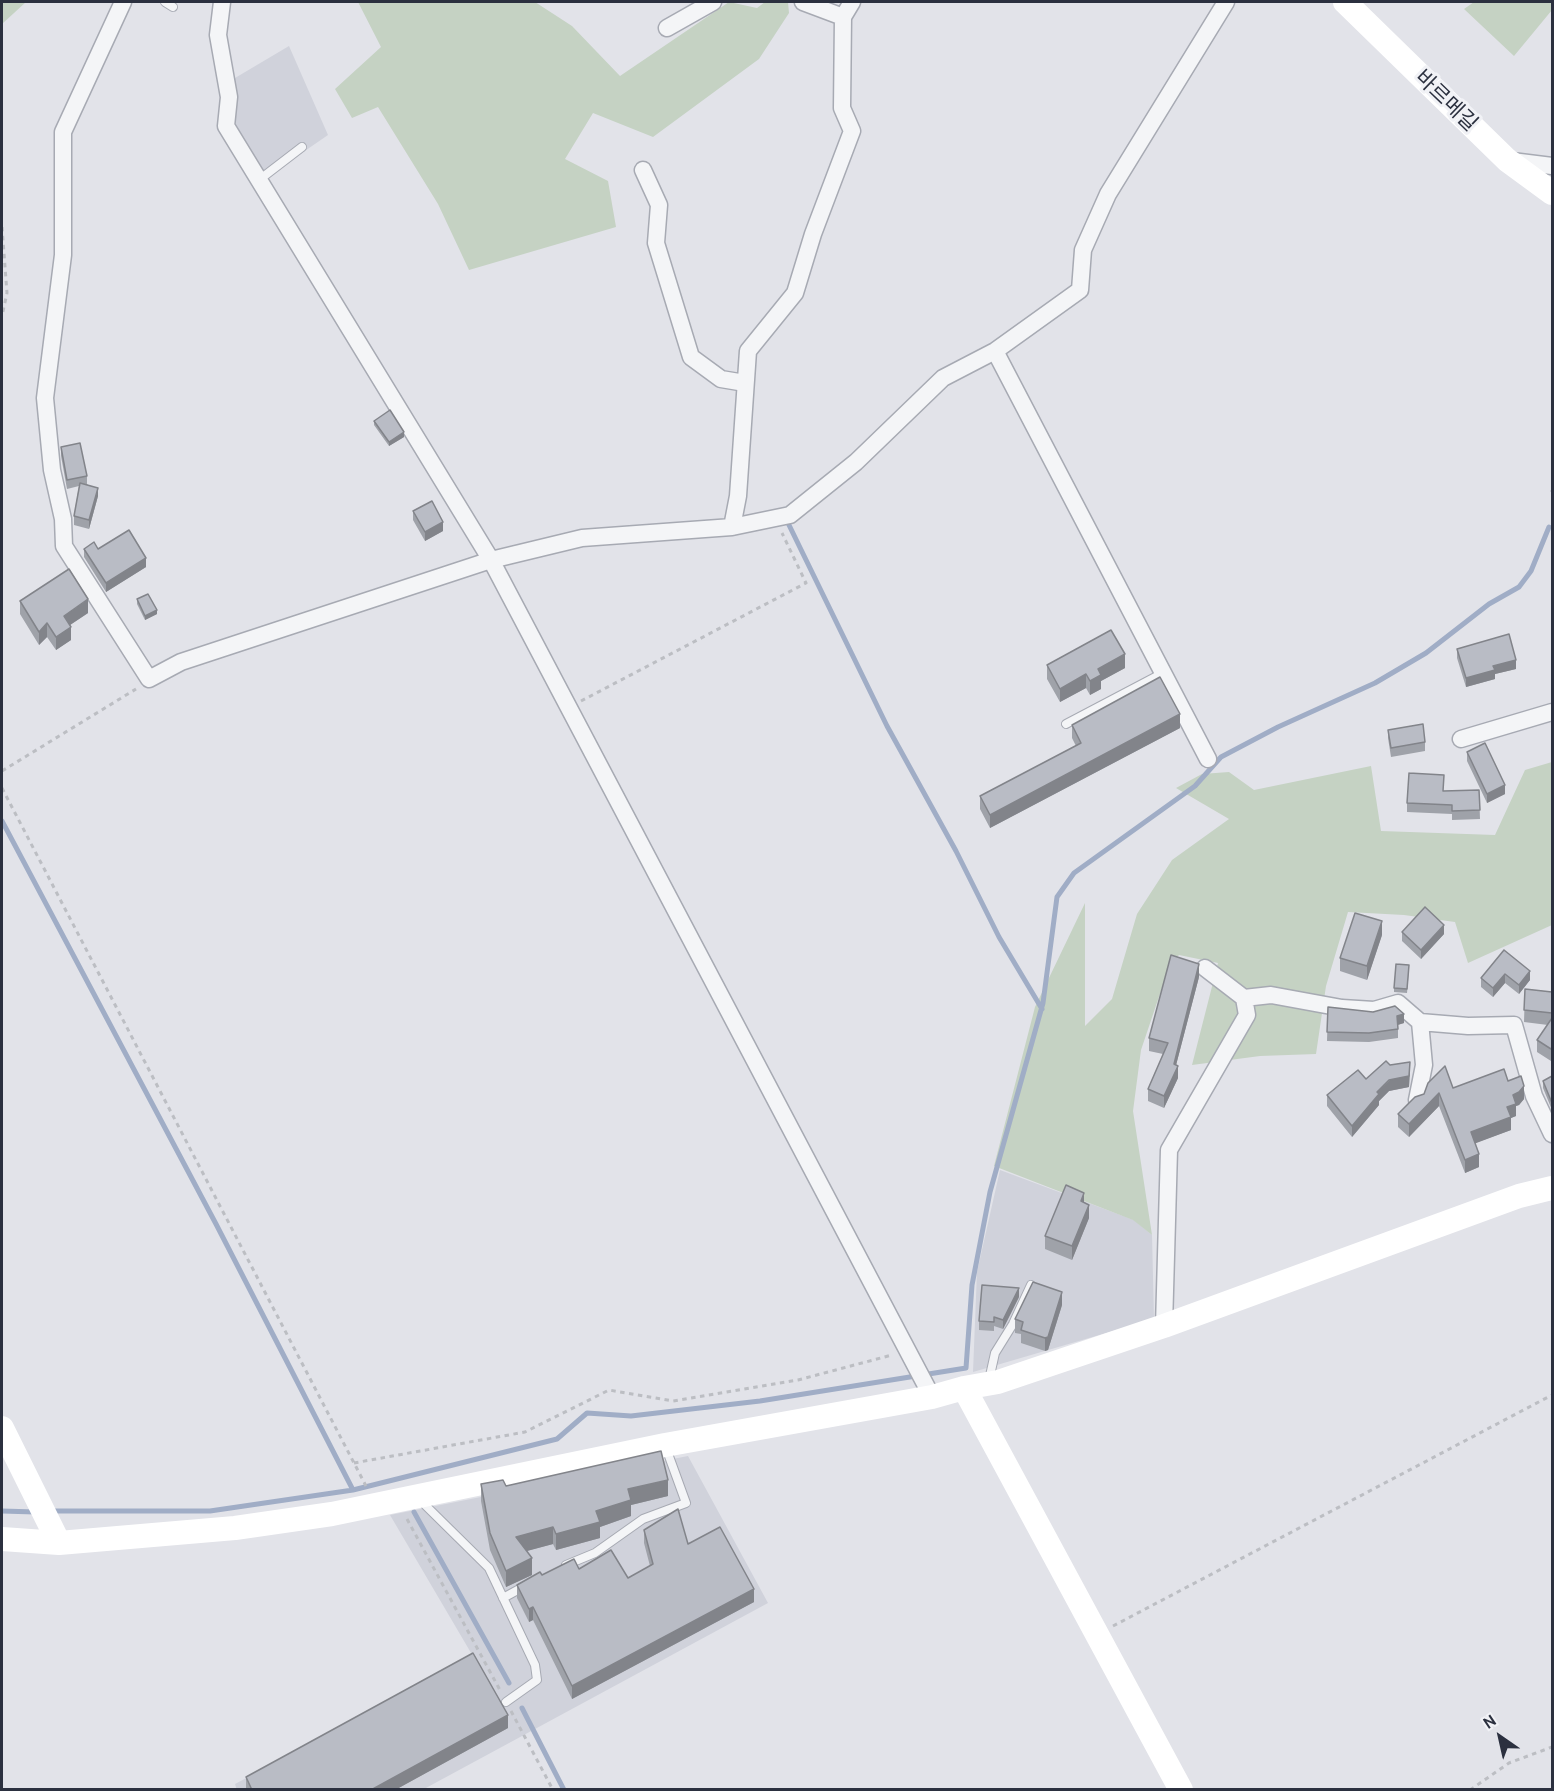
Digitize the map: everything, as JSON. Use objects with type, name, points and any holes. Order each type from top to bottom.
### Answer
[{"type":"street","points":[[123,2],[63,132],[63,255],[45,398],[52,470],[63,519],[64,546],[149,679],[181,662],[491,560],[582,538],[732,526],[790,515],[855,462],[943,378],[995,351],[1080,290],[1083,250],[1108,194],[1226,2]]},
{"type":"street","points":[[222,2],[218,35],[229,97],[226,126],[491,560],[924,1382]]},
{"type":"street","points":[[667,28],[713,2]]},
{"type":"street","points":[[803,2],[843,16]]},
{"type":"street","points":[[732,526],[738,496],[748,351],[795,293],[813,234],[852,132],[842,108],[843,16],[852,2]]},
{"type":"street","name":"바르메길","points":[[1345,2],[1507,160],[1552,193]]},
{"type":"street","points":[[1507,160],[1552,166]]},
{"type":"street","points":[[643,170],[659,205],[656,243],[692,357],[721,379],[745,383]]},
{"type":"street","points":[[995,351],[1208,759]]},
{"type":"street","points":[[1461,739],[1552,712]]},
{"type":"street","points":[[1164,1326],[1169,1150],[1247,1015],[1244,998],[1205,968]]},
{"type":"street","points":[[1244,998],[1271,995],[1342,1008],[1374,1010],[1398,1003],[1420,1022],[1468,1026],[1515,1025],[1534,1096],[1552,1134]]},
{"type":"street","points":[[1417,1100],[1424,1065],[1420,1022]]},
{"type":"street","points":[[2,1539],[235,1528],[332,1514],[664,1445],[924,1382],[964,1388],[989,1384],[1164,1326],[1519,1196],[1552,1188]]},
{"type":"street","points":[[964,1388],[1181,1790]]},
{"type":"street","points":[[2,1428],[56,1535]]},
{"type":"lane","points":[[259,180],[302,147]]},
{"type":"lane","points":[[1066,724],[1162,673]]},
{"type":"lane","points":[[989,1384],[995,1353],[1013,1324],[1031,1285]]},
{"type":"lane","points":[[552,1571],[595,1553],[643,1519],[686,1503],[664,1445]]},
{"type":"lane","points":[[407,1498],[489,1568],[535,1665],[537,1680],[506,1702]]},
{"type":"lane","points":[[503,1598],[532,1582]]},
{"type":"path","points":[[2,227],[7,293],[2,316]]},
{"type":"path","points":[[569,707],[806,582],[782,533]]},
{"type":"path","points":[[2,771],[149,679]]},
{"type":"path","points":[[2,788],[366,1487]]},
{"type":"path","points":[[354,1463],[525,1432],[609,1390],[673,1401],[798,1380],[908,1351]]},
{"type":"path","points":[[1098,1634],[1552,1395]]},
{"type":"path","points":[[407,1498],[506,1702],[553,1790]]},
{"type":"path","points":[[1470,1790],[1509,1763],[1552,1747]]},
{"type":"shaded area","points":[[289,46],[328,135],[267,177],[232,123],[235,78]]},
{"type":"shaded area","points":[[1000,1170],[1134,1220],[1152,1235],[1154,1319],[973,1372],[977,1272]]},
{"type":"shaded area","points":[[688,1456],[768,1603],[424,1789],[237,1790],[235,1784],[474,1658],[390,1515]]},
{"type":"green space","points":[[2,2],[26,2],[2,24]]},
{"type":"green space","points":[[358,2],[535,2],[572,26],[620,76],[729,2],[757,8],[765,2],[788,2],[789,13],[759,59],[653,137],[593,113],[565,159],[608,181],[616,227],[469,270],[438,204],[378,107],[352,118],[335,89],[381,47]]},
{"type":"green space","points":[[1474,2],[1552,2],[1552,10],[1514,56],[1464,9]]},
{"type":"green space","points":[[1552,762],[1552,925],[1468,963],[1455,922],[1404,915],[1348,912],[1326,986],[1316,1054],[1260,1056],[1192,1065],[1218,963],[1179,955],[1170,964],[1141,1050],[1133,1111],[1152,1235],[1133,1220],[994,1166],[1035,1007],[1085,903],[1085,1026],[1112,999],[1137,914],[1172,860],[1229,819],[1176,788],[1202,774],[1229,772],[1254,790],[1371,766],[1381,831],[1495,835],[1525,770]]},
{"type":"building","points":[[390,410],[404,432],[389,442],[374,421]]},
{"type":"building","points":[[80,443],[87,476],[67,480],[61,447]]},
{"type":"building","points":[[80,483],[98,488],[89,520],[74,516]]},
{"type":"building","points":[[432,501],[443,522],[425,532],[413,511]]},
{"type":"building","points":[[129,530],[146,558],[106,583],[84,549],[94,542],[98,549]]},
{"type":"building","points":[[69,569],[88,599],[64,616],[71,627],[56,637],[47,623],[39,632],[20,601]]},
{"type":"building","points":[[148,594],[157,610],[145,616],[137,599]]},
{"type":"building","points":[[1111,630],[1125,654],[1098,669],[1101,675],[1090,681],[1086,674],[1060,689],[1047,665]]},
{"type":"building","points":[[1509,634],[1516,660],[1493,666],[1495,670],[1466,678],[1457,649]]},
{"type":"building","points":[[1160,677],[1180,714],[990,815],[980,796],[1081,743],[1072,725]]},
{"type":"building","points":[[1423,724],[1425,742],[1391,748],[1388,730]]},
{"type":"building","points":[[1485,743],[1505,785],[1487,794],[1467,752]]},
{"type":"building","points":[[1409,773],[1444,775],[1443,791],[1479,790],[1480,810],[1452,811],[1452,805],[1407,803]]},
{"type":"building","points":[[1425,907],[1444,925],[1421,950],[1402,932]]},
{"type":"building","points":[[1355,913],[1382,921],[1367,966],[1340,958]]},
{"type":"building","points":[[1504,950],[1530,971],[1519,985],[1505,974],[1493,988],[1481,978]]},
{"type":"building","points":[[1171,955],[1199,964],[1174,1064],[1178,1066],[1164,1096],[1148,1089],[1168,1043],[1149,1038]]},
{"type":"building","points":[[1396,964],[1409,965],[1407,989],[1394,988]]},
{"type":"building","points":[[1525,989],[1552,992],[1552,1013],[1524,1010]]},
{"type":"building","points":[[1395,1006],[1404,1014],[1397,1016],[1398,1029],[1369,1033],[1327,1032],[1328,1007],[1373,1012]]},
{"type":"building","points":[[1552,1018],[1552,1047],[1551,1049],[1537,1040]]},
{"type":"building","points":[[1386,1061],[1390,1065],[1410,1062],[1409,1076],[1389,1080],[1377,1092],[1379,1094],[1352,1126],[1327,1095],[1358,1070],[1366,1079]]},
{"type":"building","points":[[1445,1066],[1453,1088],[1504,1069],[1508,1081],[1521,1076],[1524,1086],[1513,1095],[1516,1104],[1507,1107],[1511,1117],[1471,1132],[1479,1154],[1465,1160],[1439,1093],[1409,1124],[1398,1114],[1415,1097],[1424,1094],[1428,1083]]},
{"type":"building","points":[[1552,1076],[1552,1103],[1543,1081]]},
{"type":"building","points":[[1066,1185],[1084,1193],[1081,1201],[1089,1205],[1072,1246],[1045,1236]]},
{"type":"building","points":[[1033,1282],[1062,1292],[1048,1337],[1045,1338],[1021,1330],[1023,1322],[1015,1319]]},
{"type":"building","points":[[982,1285],[1019,1288],[1003,1320],[994,1317],[994,1322],[979,1321]]},
{"type":"building","points":[[661,1451],[668,1480],[628,1489],[631,1500],[596,1511],[600,1522],[556,1534],[553,1527],[516,1537],[532,1558],[506,1571],[490,1533],[481,1484],[503,1480],[506,1486]]},
{"type":"building","points":[[678,1509],[688,1544],[720,1527],[754,1589],[572,1686],[533,1607],[529,1609],[517,1585],[540,1572],[542,1575],[574,1559],[579,1569],[611,1550],[628,1578],[653,1564],[644,1530]]},
{"type":"building","points":[[473,1653],[508,1715],[371,1790],[252,1790],[246,1777]]},
{"type":"waterway","points":[[789,525],[887,726],[956,851],[999,937],[1042,1009]]},
{"type":"waterway","points":[[50,1511],[210,1511],[353,1490],[557,1439],[587,1413],[631,1416],[760,1401],[966,1368],[972,1285],[990,1192],[1043,1003],[1057,897],[1074,873],[1195,786],[1221,757],[1278,727],[1375,683],[1426,653],[1489,604],[1519,587],[1531,571],[1549,527]]},
{"type":"waterway","points":[[2,821],[216,1224],[353,1490]]},
{"type":"waterway","points":[[2,1511],[35,1512]]},
{"type":"waterway","points":[[414,1512],[509,1683]]},
{"type":"waterway","points":[[522,1708],[564,1790]]}]
